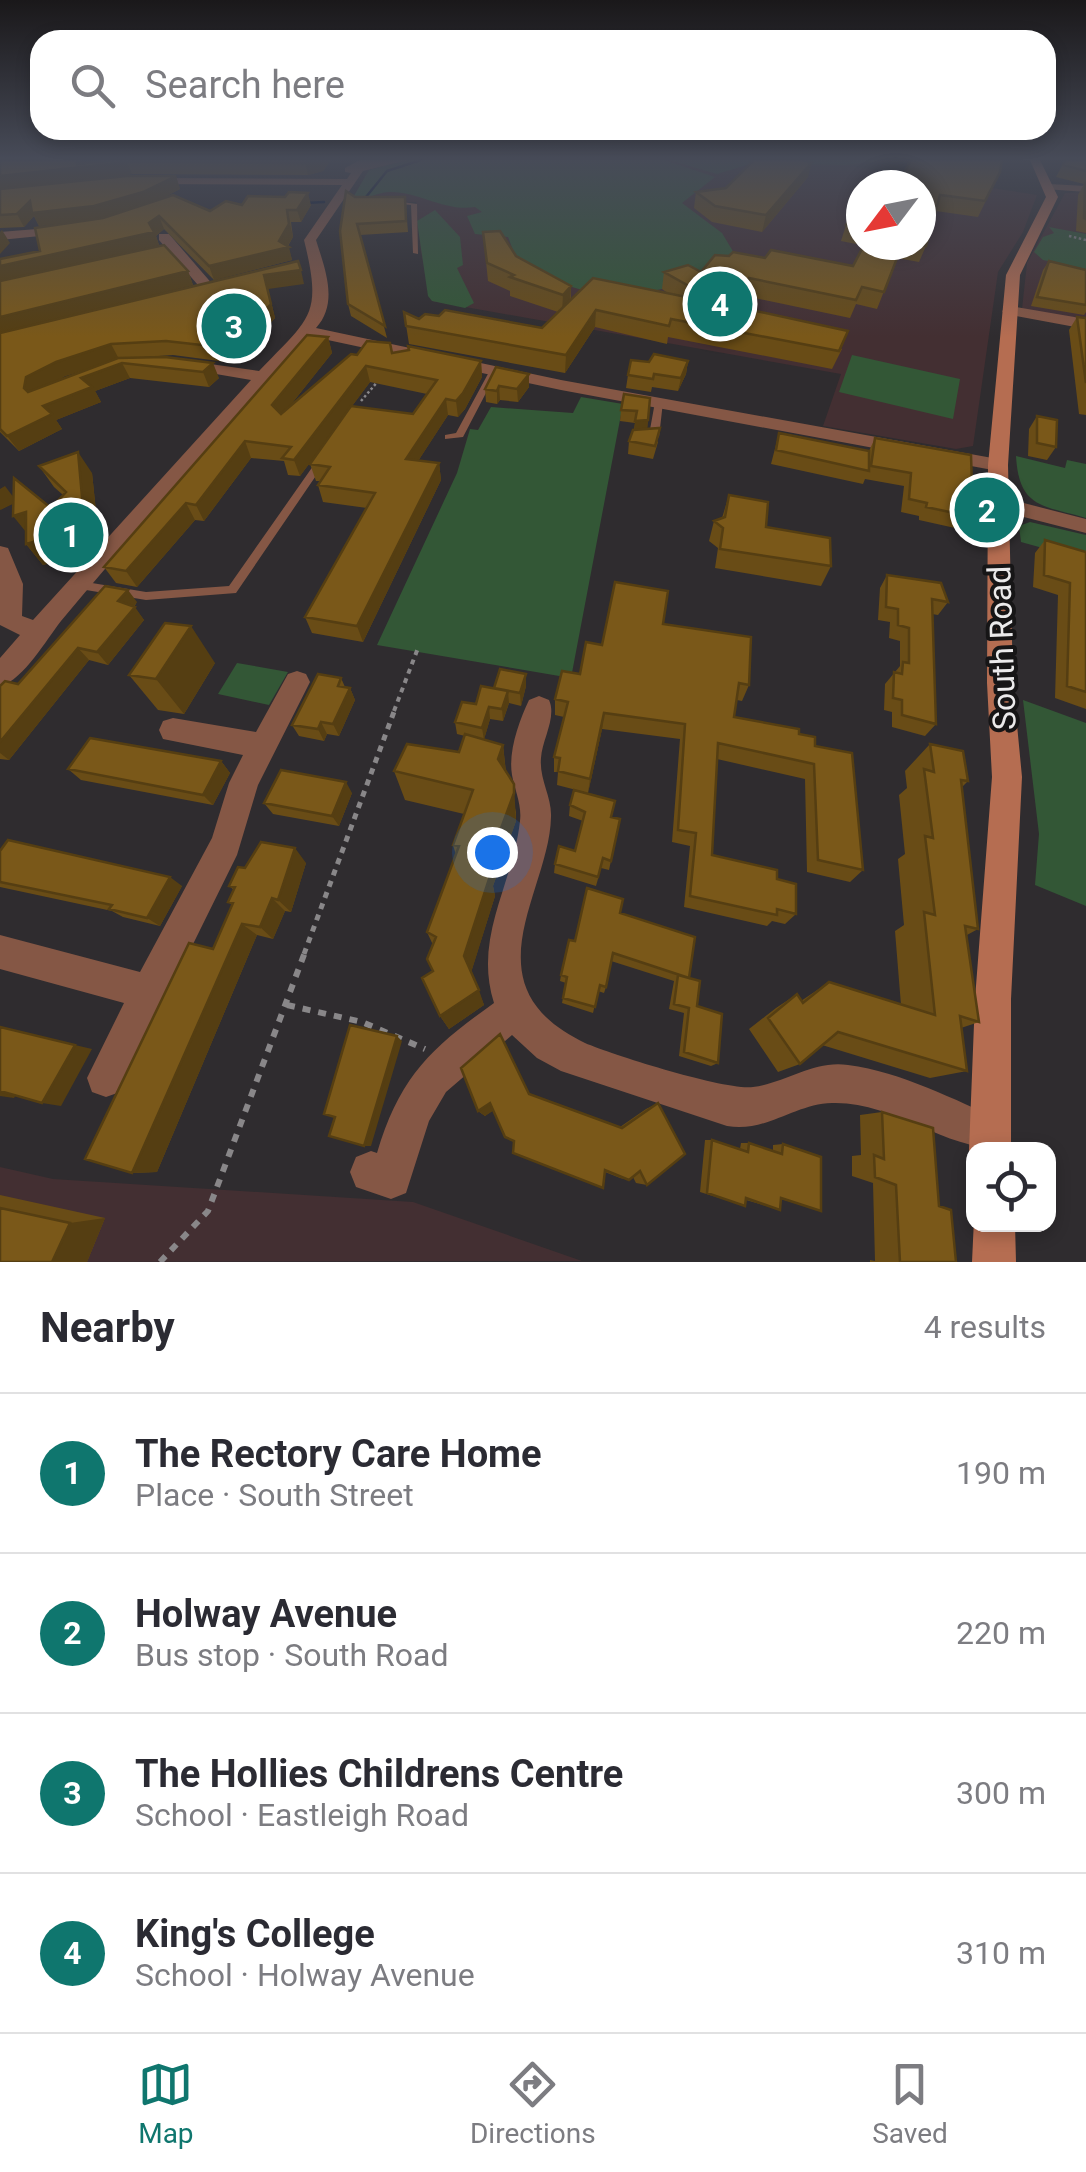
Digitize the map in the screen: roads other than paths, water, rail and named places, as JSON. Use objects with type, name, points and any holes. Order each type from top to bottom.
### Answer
[{"type":"main road","name":"South Road","points":[[990,1142],[1007,777],[1000,683],[998,464],[1018,260],[1041,219]]},
{"type":"main road","points":[[993,1232],[994,1262]]},
{"type":"street","points":[[0,676],[319,316],[324,301],[312,263],[310,240],[323,219]]},
{"type":"street","points":[[0,236],[86,226]]},
{"type":"street","points":[[156,254],[169,243],[209,289]]},
{"type":"street","points":[[1010,311],[1086,324]]},
{"type":"street","points":[[306,331],[493,372],[998,464]]},
{"type":"street","points":[[165,362],[214,365],[264,377]]},
{"type":"street","points":[[1000,504],[1086,526]]},
{"type":"street","points":[[0,554],[10,584],[10,620],[40,633]]},
{"type":"street","points":[[106,1078],[226,844],[234,808],[297,682]]},
{"type":"street","points":[[540,708],[526,768],[536,820],[530,852],[505,923],[503,947],[506,986],[515,1010],[532,1030],[567,1056],[738,1109],[772,1106],[831,1083],[913,1104],[990,1142]]},
{"type":"street","points":[[173,730],[262,746]]},
{"type":"street","points":[[0,952],[150,992]]},
{"type":"street","points":[[371,1172],[390,1178],[419,1090],[447,1060],[515,1010]]},
{"type":"lane","points":[[414,219],[416,253]]},
{"type":"lane","points":[[448,436],[460,435],[493,372]]},
{"type":"lane","points":[[636,439],[654,438],[658,402]]},
{"type":"lane","points":[[80,584],[146,596],[232,590],[332,444]]},
{"type":"place","name":"King's College","points":[[720,304]]},
{"type":"place","name":"The Hollies Childrens Centre","points":[[234,326]]},
{"type":"place","name":"Holway Avenue","points":[[987,510]]},
{"type":"place","name":"The Rectory Care Home","points":[[71,535]]}]
